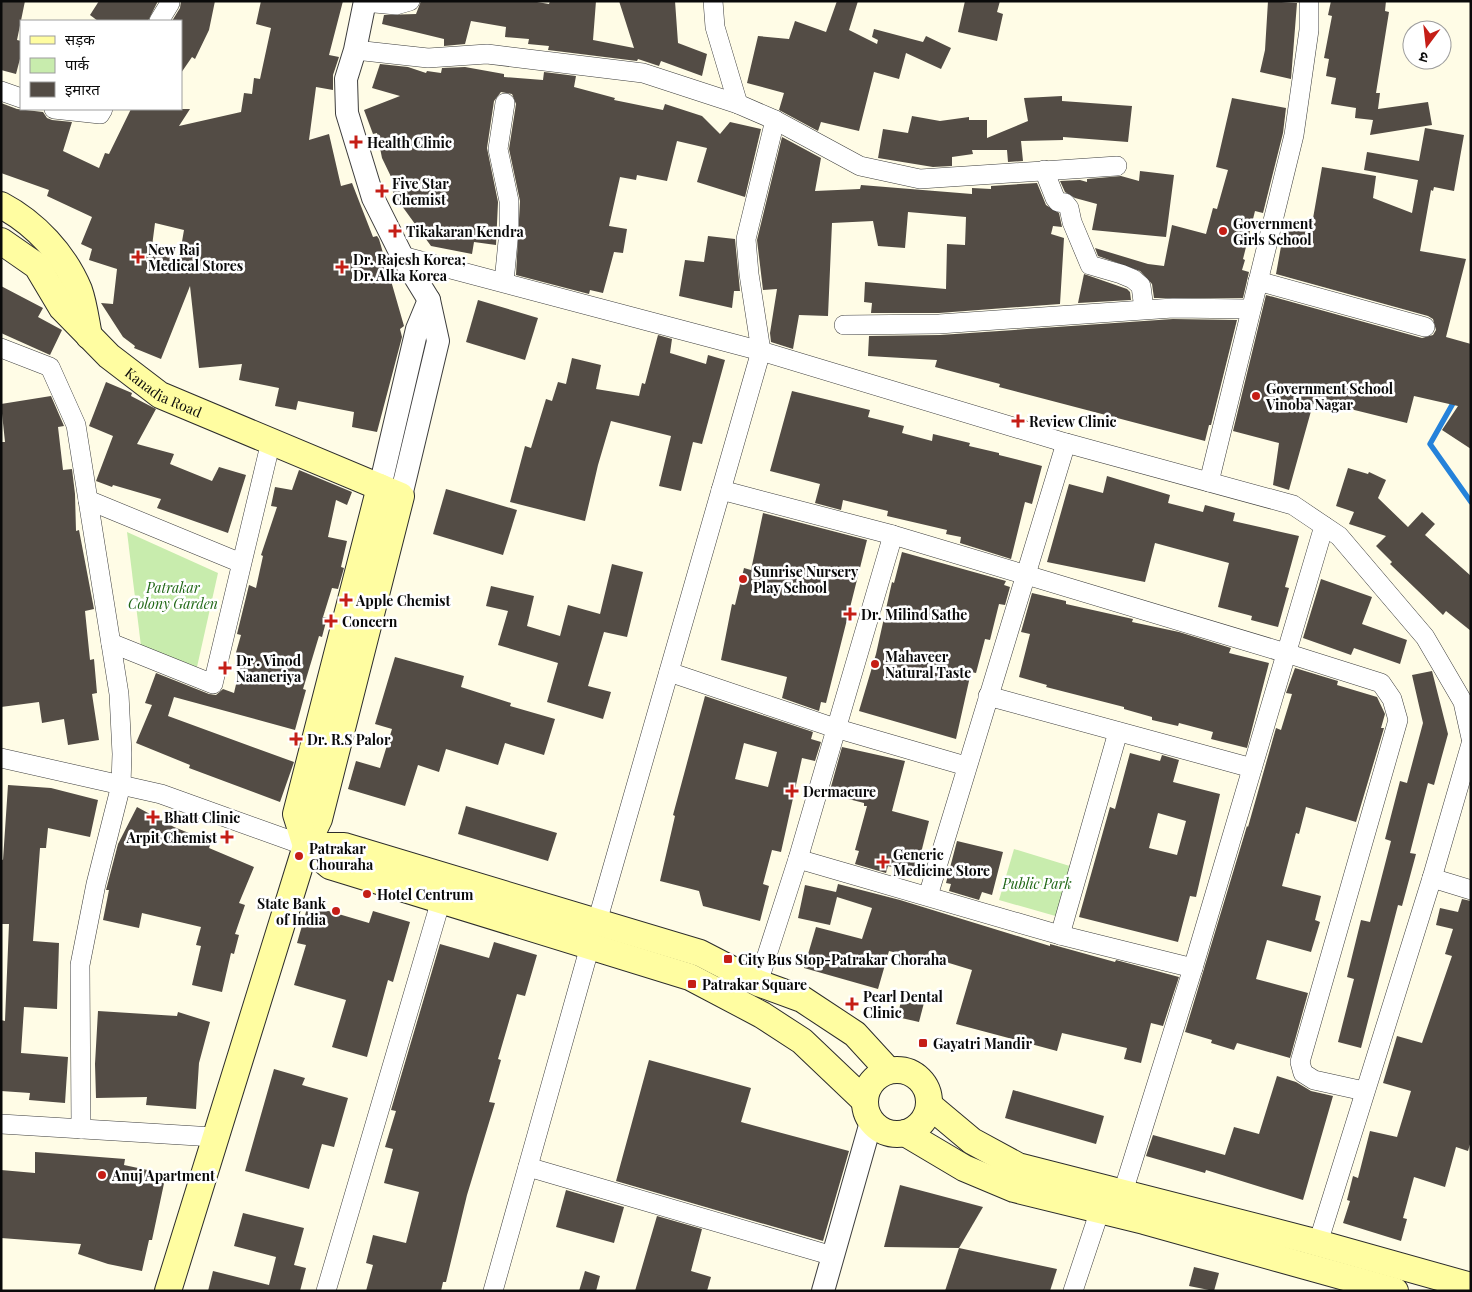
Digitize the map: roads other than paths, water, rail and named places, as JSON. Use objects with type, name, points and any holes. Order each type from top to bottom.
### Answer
[{"type":"main road","points":[[1,205],[18,215],[60,254],[79,291],[89,336]]},
{"type":"main road","name":"Kanadia Road","points":[[1,241],[37,266],[62,308],[109,356],[160,395],[391,491]]},
{"type":"main road","points":[[168,1291],[214,1137],[306,846],[319,819],[391,491]]},
{"type":"main road","points":[[306,846],[330,866],[441,900],[594,934],[700,953],[758,983],[802,999],[855,1034],[888,1070]]},
{"type":"main road","points":[[306,846],[344,846],[594,934],[690,977],[762,1015],[802,1041],[867,1111],[880,1130],[891,1134],[905,1133],[916,1128],[925,1119],[929,1105],[928,1094],[923,1083],[914,1074],[900,1069],[888,1070],[877,1076],[868,1085],[867,1111]]},
{"type":"main road","points":[[929,1105],[972,1141],[1018,1166],[1318,1243],[1471,1286]]},
{"type":"main road","points":[[905,1133],[964,1168],[1014,1189],[1100,1210],[1395,1291]]},
{"type":"street","points":[[391,491],[438,341],[429,300],[402,256],[373,198],[347,113],[346,79],[356,50],[364,2],[396,5],[410,1]]},
{"type":"street","points":[[713,1],[715,27],[738,104]]},
{"type":"street","points":[[1209,482],[1294,135],[1309,30],[1309,1]]},
{"type":"street","points":[[160,20],[170,3]]},
{"type":"street","points":[[356,50],[428,58],[487,54],[642,73],[738,104],[775,120],[860,166],[920,179],[1117,166]]},
{"type":"street","points":[[1,91],[20,98]]},
{"type":"street","points":[[504,282],[510,230],[509,201],[498,149],[505,103]]},
{"type":"street","points":[[63,110],[100,114],[103,110]]},
{"type":"street","points":[[493,1291],[761,351],[749,274],[746,239],[775,120]]},
{"type":"street","points":[[1044,170],[1055,198],[1058,202],[1065,203],[1069,208],[1072,222],[1090,265],[1133,279],[1141,286],[1144,309]]},
{"type":"street","points":[[402,256],[761,351],[1066,443],[1293,505],[1338,536],[1425,637],[1468,711],[1471,738]]},
{"type":"street","points":[[1258,281],[1425,327]]},
{"type":"street","points":[[844,325],[939,324],[1144,309],[1202,307],[1251,309]]},
{"type":"street","points":[[1,348],[50,367],[76,425],[118,694],[122,754],[121,785],[96,884],[80,965],[81,1129]]},
{"type":"street","points":[[111,644],[213,684],[271,441]]},
{"type":"street","points":[[928,896],[966,766],[1066,443]]},
{"type":"street","points":[[721,490],[893,535],[1286,653],[1381,684],[1392,699],[1398,720],[1300,1062],[1303,1073],[1314,1080],[1364,1091]]},
{"type":"street","points":[[88,500],[242,563]]},
{"type":"street","points":[[1122,1192],[1193,968],[1324,526]]},
{"type":"street","points":[[758,983],[798,859],[893,535]]},
{"type":"street","points":[[669,672],[835,728],[966,766]]},
{"type":"street","points":[[988,696],[1252,768]]},
{"type":"street","points":[[1060,935],[1118,732]]},
{"type":"street","points":[[1318,1243],[1432,878],[1471,744]]},
{"type":"street","points":[[1,758],[161,794],[306,846]]},
{"type":"street","points":[[798,859],[1060,935],[1193,968]]},
{"type":"street","points":[[1432,878],[1471,890]]},
{"type":"street","points":[[326,1291],[441,900]]},
{"type":"street","points":[[823,1291],[867,1111]]},
{"type":"street","points":[[1,1124],[214,1137]]},
{"type":"street","points":[[528,1167],[833,1256]]},
{"type":"street","points":[[1072,1291],[1100,1210]]},
{"type":"waterway","points":[[1456,398],[1430,444],[1471,502]]},
{"type":"place","name":"Health Clinic","points":[[356,142]]},
{"type":"place","name":"Five Star Chemist","points":[[382,191]]},
{"type":"place","name":"Tikakaran Kendra","points":[[395,231]]},
{"type":"place","name":"Government Girls School","points":[[1223,231]]},
{"type":"place","name":"New Raj Medical Stores","points":[[138,257]]},
{"type":"place","name":"Dr. Rajesh Korea; Dr. Alka Korea","points":[[342,267]]},
{"type":"place","name":"Government School Vinoba Nagar","points":[[1256,396]]},
{"type":"place","name":"Review Clinic","points":[[1018,421]]},
{"type":"place","name":"Sunrise Nursery Play School","points":[[743,579]]},
{"type":"place","name":"Apple Chemist","points":[[346,600]]},
{"type":"place","name":"Dr. Milind Sathe","points":[[850,614]]},
{"type":"place","name":"Concern","points":[[331,621]]},
{"type":"place","name":"Mahaveer Natural Taste","points":[[875,664]]},
{"type":"place","name":"Dr . Vinod Naaneriya","points":[[225,668]]},
{"type":"place","name":"Dr. R.S Palor","points":[[296,739]]},
{"type":"place","name":"Dermacure","points":[[792,791]]},
{"type":"place","name":"Bhatt Clinic","points":[[153,817]]},
{"type":"place","name":"Arpit Chemist","points":[[227,837]]},
{"type":"place","name":"Patrakar Chouraha","points":[[299,856]]},
{"type":"place","name":"Generic Medicine Store","points":[[883,862]]},
{"type":"place","name":"Hotel Centrum","points":[[367,894]]},
{"type":"place","name":"State Bank of India","points":[[336,911]]},
{"type":"place","name":"City Bus Stop-Patrakar Choraha","points":[[728,959]]},
{"type":"place","name":"Patrakar Square","points":[[692,984]]},
{"type":"place","name":"Pearl Dental Clinic","points":[[852,1004]]},
{"type":"place","name":"Gayatri Mandir","points":[[923,1043]]},
{"type":"place","name":"Anuj Apartment","points":[[102,1175]]},
{"type":"park label","name":"Patrakar Colony Garden","points":[[173,596]]},
{"type":"park label","name":"Public Park","points":[[1037,883]]}]
